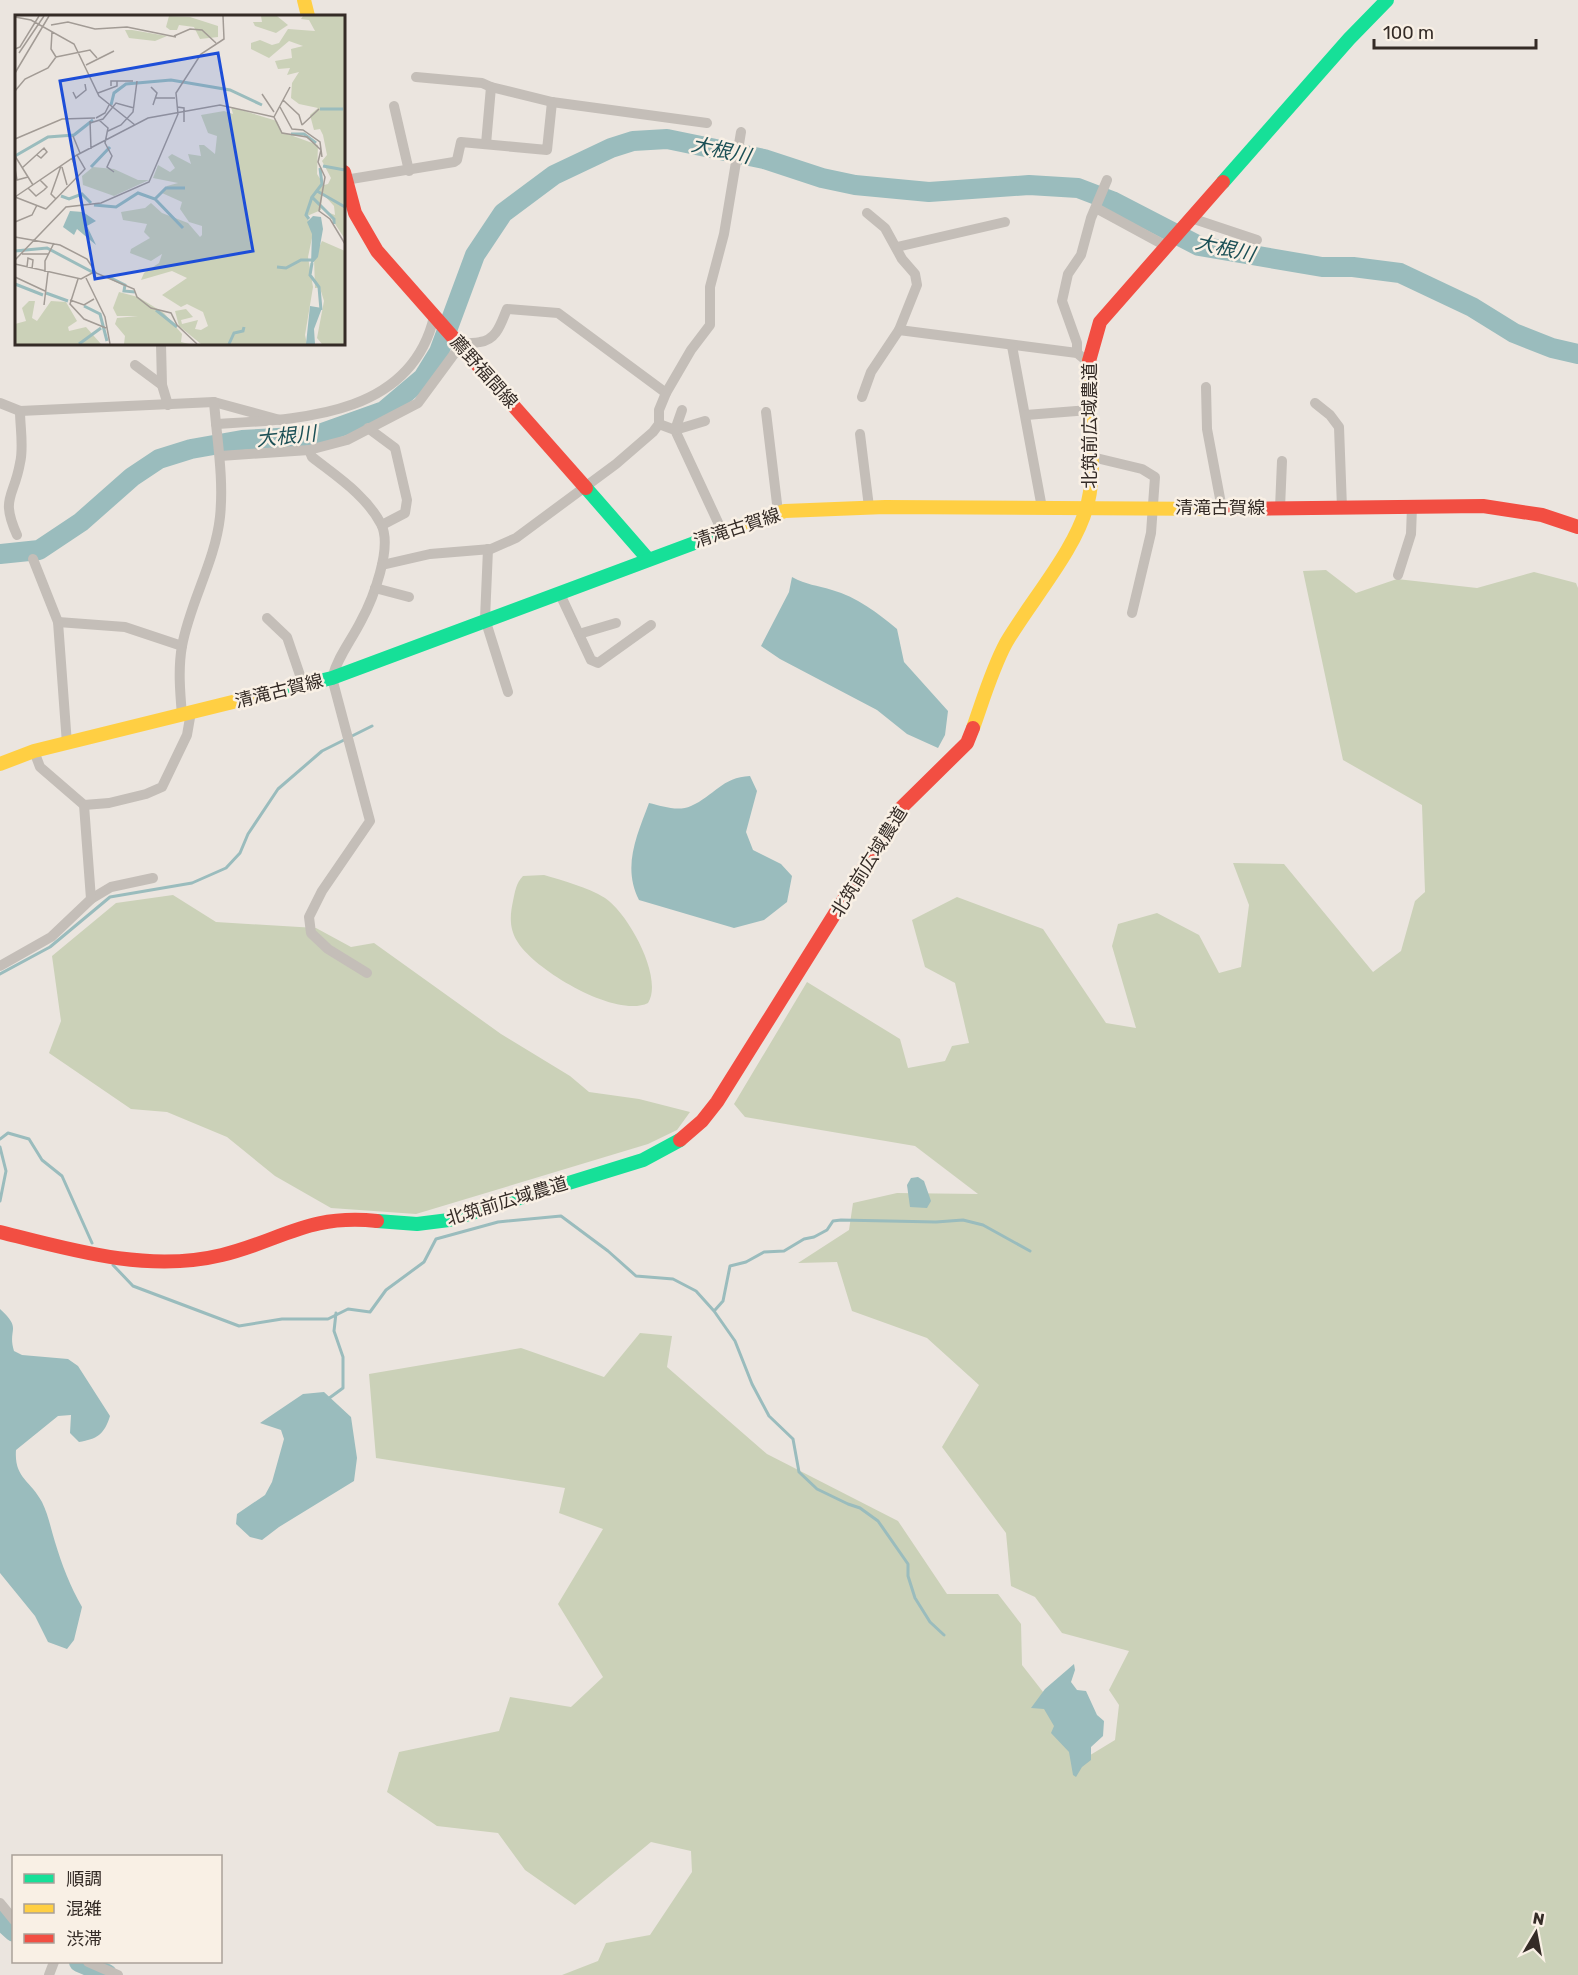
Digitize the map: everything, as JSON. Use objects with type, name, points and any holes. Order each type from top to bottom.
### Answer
[{"type":"main road","points":[[304,0],[308,15]]},
{"type":"main road","name":"北筑前広域農道","points":[[0,1232],[152,1262],[222,1255],[322,1221],[355,1220],[417,1226],[434,1224],[643,1160],[680,1142],[702,1123],[902,808],[967,743],[1005,645],[1081,525],[1088,507],[1093,482],[1089,363],[1094,335],[1100,322],[1349,39],[1387,0]]},
{"type":"main road","name":"薦野福間線","points":[[345,179],[355,213],[377,250],[434,318],[648,559]]},
{"type":"main road","name":"清滝古賀線","points":[[0,764],[34,751],[332,678],[722,531],[778,513],[869,507],[1222,509],[1483,506],[1542,515],[1578,527]]},
{"type":"street","points":[[416,77],[482,83],[552,102],[707,123]]},
{"type":"street","points":[[486,144],[491,87]]},
{"type":"street","points":[[345,176],[409,171],[454,162],[457,160],[461,142],[547,150],[552,102]]},
{"type":"street","points":[[394,106],[409,171]]},
{"type":"street","points":[[381,565],[430,554],[488,549],[516,538],[616,464],[659,424],[659,410],[666,393],[691,350],[710,325],[710,287],[724,234],[741,132]]},
{"type":"street","points":[[1077,353],[1077,343],[1062,301],[1068,274],[1081,255],[1095,208],[1107,180]]},
{"type":"street","points":[[1095,208],[1168,243]]},
{"type":"street","points":[[862,397],[871,372],[899,330],[917,285],[915,274],[902,259],[885,228],[867,213]]},
{"type":"street","points":[[1191,218],[1257,240]]},
{"type":"street","points":[[897,248],[1005,222]]},
{"type":"street","points":[[220,456],[309,450],[347,440],[418,403],[457,343],[490,339],[498,331],[507,309],[558,313],[666,393]]},
{"type":"street","points":[[216,424],[313,417],[370,398],[406,372],[420,353],[434,318]]},
{"type":"street","points":[[899,330],[1077,353],[1089,363]]},
{"type":"street","points":[[161,345],[162,385],[168,405]]},
{"type":"street","points":[[1012,346],[1042,508]]},
{"type":"street","points":[[135,364],[162,385]]},
{"type":"street","points":[[1206,387],[1207,429],[1222,509]]},
{"type":"street","points":[[0,403],[20,411],[214,402],[280,420]]},
{"type":"street","points":[[84,805],[110,803],[146,794],[162,787],[187,735],[187,713],[179,684],[182,646],[210,558],[220,517],[220,456],[214,402]]},
{"type":"street","points":[[1315,403],[1330,415],[1339,427],[1342,508]]},
{"type":"street","points":[[682,410],[675,430],[722,531]]},
{"type":"street","points":[[1026,415],[1089,410]]},
{"type":"street","points":[[17,535],[8,517],[6,505],[21,463],[20,411]]},
{"type":"street","points":[[766,412],[778,513]]},
{"type":"street","points":[[659,424],[675,430],[705,421]]},
{"type":"street","points":[[368,428],[395,448],[407,500],[405,513],[382,525]]},
{"type":"street","points":[[860,434],[869,507]]},
{"type":"street","points":[[309,450],[312,457],[351,487],[382,525],[384,548],[375,588],[361,622],[336,662],[332,678],[370,821],[322,891],[309,917],[311,933],[328,949],[367,973]]},
{"type":"street","points":[[1092,457],[1142,469],[1155,477],[1151,533],[1132,613]]},
{"type":"street","points":[[1280,508],[1282,462]]},
{"type":"street","points":[[1398,575],[1411,534],[1412,507]]},
{"type":"street","points":[[488,549],[485,619],[508,692]]},
{"type":"street","points":[[33,559],[58,622],[67,744]]},
{"type":"street","points":[[375,588],[410,597]]},
{"type":"street","points":[[559,592],[591,660],[598,663],[651,625]]},
{"type":"street","points":[[267,618],[287,637],[303,684]]},
{"type":"street","points":[[58,622],[125,627],[182,646]]},
{"type":"street","points":[[579,634],[616,623]]},
{"type":"street","points":[[34,751],[40,767],[84,805],[91,899]]},
{"type":"street","points":[[2,962],[51,938],[91,899],[111,887],[153,878]]},
{"type":"street","points":[[1,1906],[12,1918]]},
{"type":"street","points":[[90,1963],[118,1975]]},
{"type":"green space","points":[[1326,570],[1356,593],[1397,579],[1477,588],[1534,572],[1576,583],[1578,588],[1578,1975],[562,1975],[598,1961],[606,1943],[650,1935],[692,1872],[691,1851],[651,1842],[575,1905],[525,1870],[498,1833],[437,1826],[387,1792],[399,1752],[499,1731],[510,1697],[571,1707],[603,1677],[558,1604],[603,1529],[559,1513],[565,1488],[376,1458],[369,1374],[521,1348],[604,1377],[640,1333],[672,1336],[667,1367],[767,1454],[898,1521],[947,1594],[998,1594],[1021,1624],[1022,1665],[1075,1733],[1087,1757],[1115,1740],[1119,1705],[1109,1690],[1129,1651],[1062,1633],[1035,1597],[1011,1586],[1006,1533],[942,1447],[979,1385],[927,1338],[852,1311],[837,1262],[798,1263],[849,1230],[853,1203],[897,1193],[978,1194],[915,1146],[745,1117],[734,1104],[807,982],[900,1039],[908,1068],[945,1061],[952,1046],[969,1043],[955,983],[925,967],[912,920],[957,897],[1043,929],[1106,1023],[1136,1028],[1112,946],[1118,924],[1157,913],[1199,935],[1219,973],[1241,967],[1249,905],[1233,863],[1284,864],[1373,972],[1401,951],[1415,901],[1425,892],[1422,805],[1343,760],[1303,571]]},
{"type":"green space","points":[[544,875],[598,894],[624,917],[647,963],[652,992],[648,1003],[634,1006],[616,1004],[597,998],[557,977],[540,965],[517,941],[511,926],[511,911],[517,885],[523,876]]},
{"type":"green space","points":[[173,895],[216,922],[316,928],[351,947],[374,943],[501,1034],[570,1076],[589,1092],[639,1099],[690,1112],[677,1130],[648,1144],[416,1214],[331,1208],[275,1176],[227,1137],[167,1112],[131,1109],[49,1053],[61,1021],[52,956],[116,903]]},
{"type":"water","points":[[792,577],[859,601],[897,629],[904,662],[948,711],[945,735],[938,748],[907,734],[877,710],[780,659],[761,646],[789,592]]},
{"type":"water","points":[[750,776],[757,791],[746,832],[753,850],[781,864],[792,876],[787,902],[764,920],[734,928],[639,900],[632,875],[633,851],[649,803],[670,808],[686,808],[699,802],[725,783]]},
{"type":"water","points":[[918,1177],[924,1181],[931,1201],[927,1208],[910,1207],[907,1185],[911,1178]]},
{"type":"water","points":[[0,1309],[13,1325],[14,1351],[22,1355],[68,1359],[78,1366],[110,1416],[99,1435],[79,1442],[70,1433],[71,1415],[58,1416],[16,1450],[20,1473],[42,1502],[63,1567],[82,1607],[74,1640],[67,1649],[48,1642],[35,1616],[0,1573]]},
{"type":"water","points":[[324,1392],[351,1417],[357,1458],[354,1481],[262,1540],[250,1537],[236,1524],[237,1514],[265,1495],[272,1482],[284,1439],[281,1430],[260,1423],[303,1394]]},
{"type":"water","points":[[1074,1664],[1075,1670],[1071,1682],[1077,1690],[1086,1691],[1097,1715],[1104,1721],[1103,1736],[1091,1747],[1091,1760],[1082,1767],[1076,1777],[1073,1775],[1069,1752],[1051,1733],[1054,1726],[1044,1709],[1031,1708],[1045,1689]]},
{"type":"waterway","name":"大根川","points":[[0,554],[39,550],[81,522],[132,477],[159,459],[191,449],[242,440],[314,436],[384,411],[423,378],[439,352],[475,255],[503,213],[554,175],[611,148],[633,141],[667,139],[764,159],[822,178],[855,185],[929,192],[1029,185],[1078,188],[1112,201],[1199,246],[1322,267],[1353,267],[1400,273],[1472,307],[1514,333],[1552,348],[1578,354]]},
{"type":"waterway","points":[[0,974],[50,947],[110,897],[192,883],[226,868],[240,853],[248,834],[278,789],[322,751],[372,726]]},
{"type":"waterway","points":[[0,1139],[8,1133],[29,1139],[42,1160],[62,1176],[92,1243]]},
{"type":"waterway","points":[[0,1147],[6,1171],[0,1201]]},
{"type":"waterway","points":[[113,1265],[133,1286],[239,1326],[282,1319],[328,1319],[348,1309],[370,1312],[386,1290],[424,1262],[436,1239],[498,1222],[561,1216],[608,1251],[636,1276],[673,1279],[696,1291],[714,1311],[735,1341],[752,1384],[769,1416],[793,1439],[799,1472],[817,1489],[860,1508],[878,1521],[908,1564],[908,1576],[915,1598],[930,1622],[944,1635]]},
{"type":"waterway","points":[[715,1310],[723,1301],[730,1266],[746,1262],[764,1252],[784,1251],[804,1239],[827,1230],[833,1221],[963,1220],[983,1225],[1030,1251]]},
{"type":"waterway","points":[[328,1399],[343,1388],[343,1357],[334,1331],[336,1313]]},
{"type":"waterway","points":[[0,1919],[12,1930]]},
{"type":"waterway","points":[[81,1963],[107,1974]]},
{"type":"traffic: fast","points":[[1223,182],[1349,39],[1387,0]]},
{"type":"traffic: fast","points":[[586,488],[648,559]]},
{"type":"traffic: fast","points":[[273,692],[332,678],[748,523]]},
{"type":"traffic: fast","points":[[377,1221],[417,1224],[449,1220],[643,1160],[680,1140]]},
{"type":"traffic: slow","points":[[304,0],[308,15]]},
{"type":"traffic: slow","points":[[973,728],[992,674],[1006,643],[1064,556],[1074,538],[1088,502],[1092,467],[1088,396],[1089,361]]},
{"type":"traffic: slow","points":[[748,523],[785,511],[885,507],[1223,509]]},
{"type":"traffic: slow","points":[[0,764],[34,751],[273,692]]},
{"type":"traffic: jam","points":[[345,176],[355,213],[377,251],[586,488]]},
{"type":"traffic: jam","points":[[1089,361],[1100,322],[1223,182]]},
{"type":"traffic: jam","points":[[1223,509],[1483,506],[1542,515],[1578,527]]},
{"type":"traffic: jam","points":[[680,1140],[702,1121],[717,1102],[901,808],[967,743],[973,728]]},
{"type":"traffic: jam","points":[[0,1232],[82,1252],[166,1262],[222,1255],[296,1230],[332,1221],[377,1221]]}]
